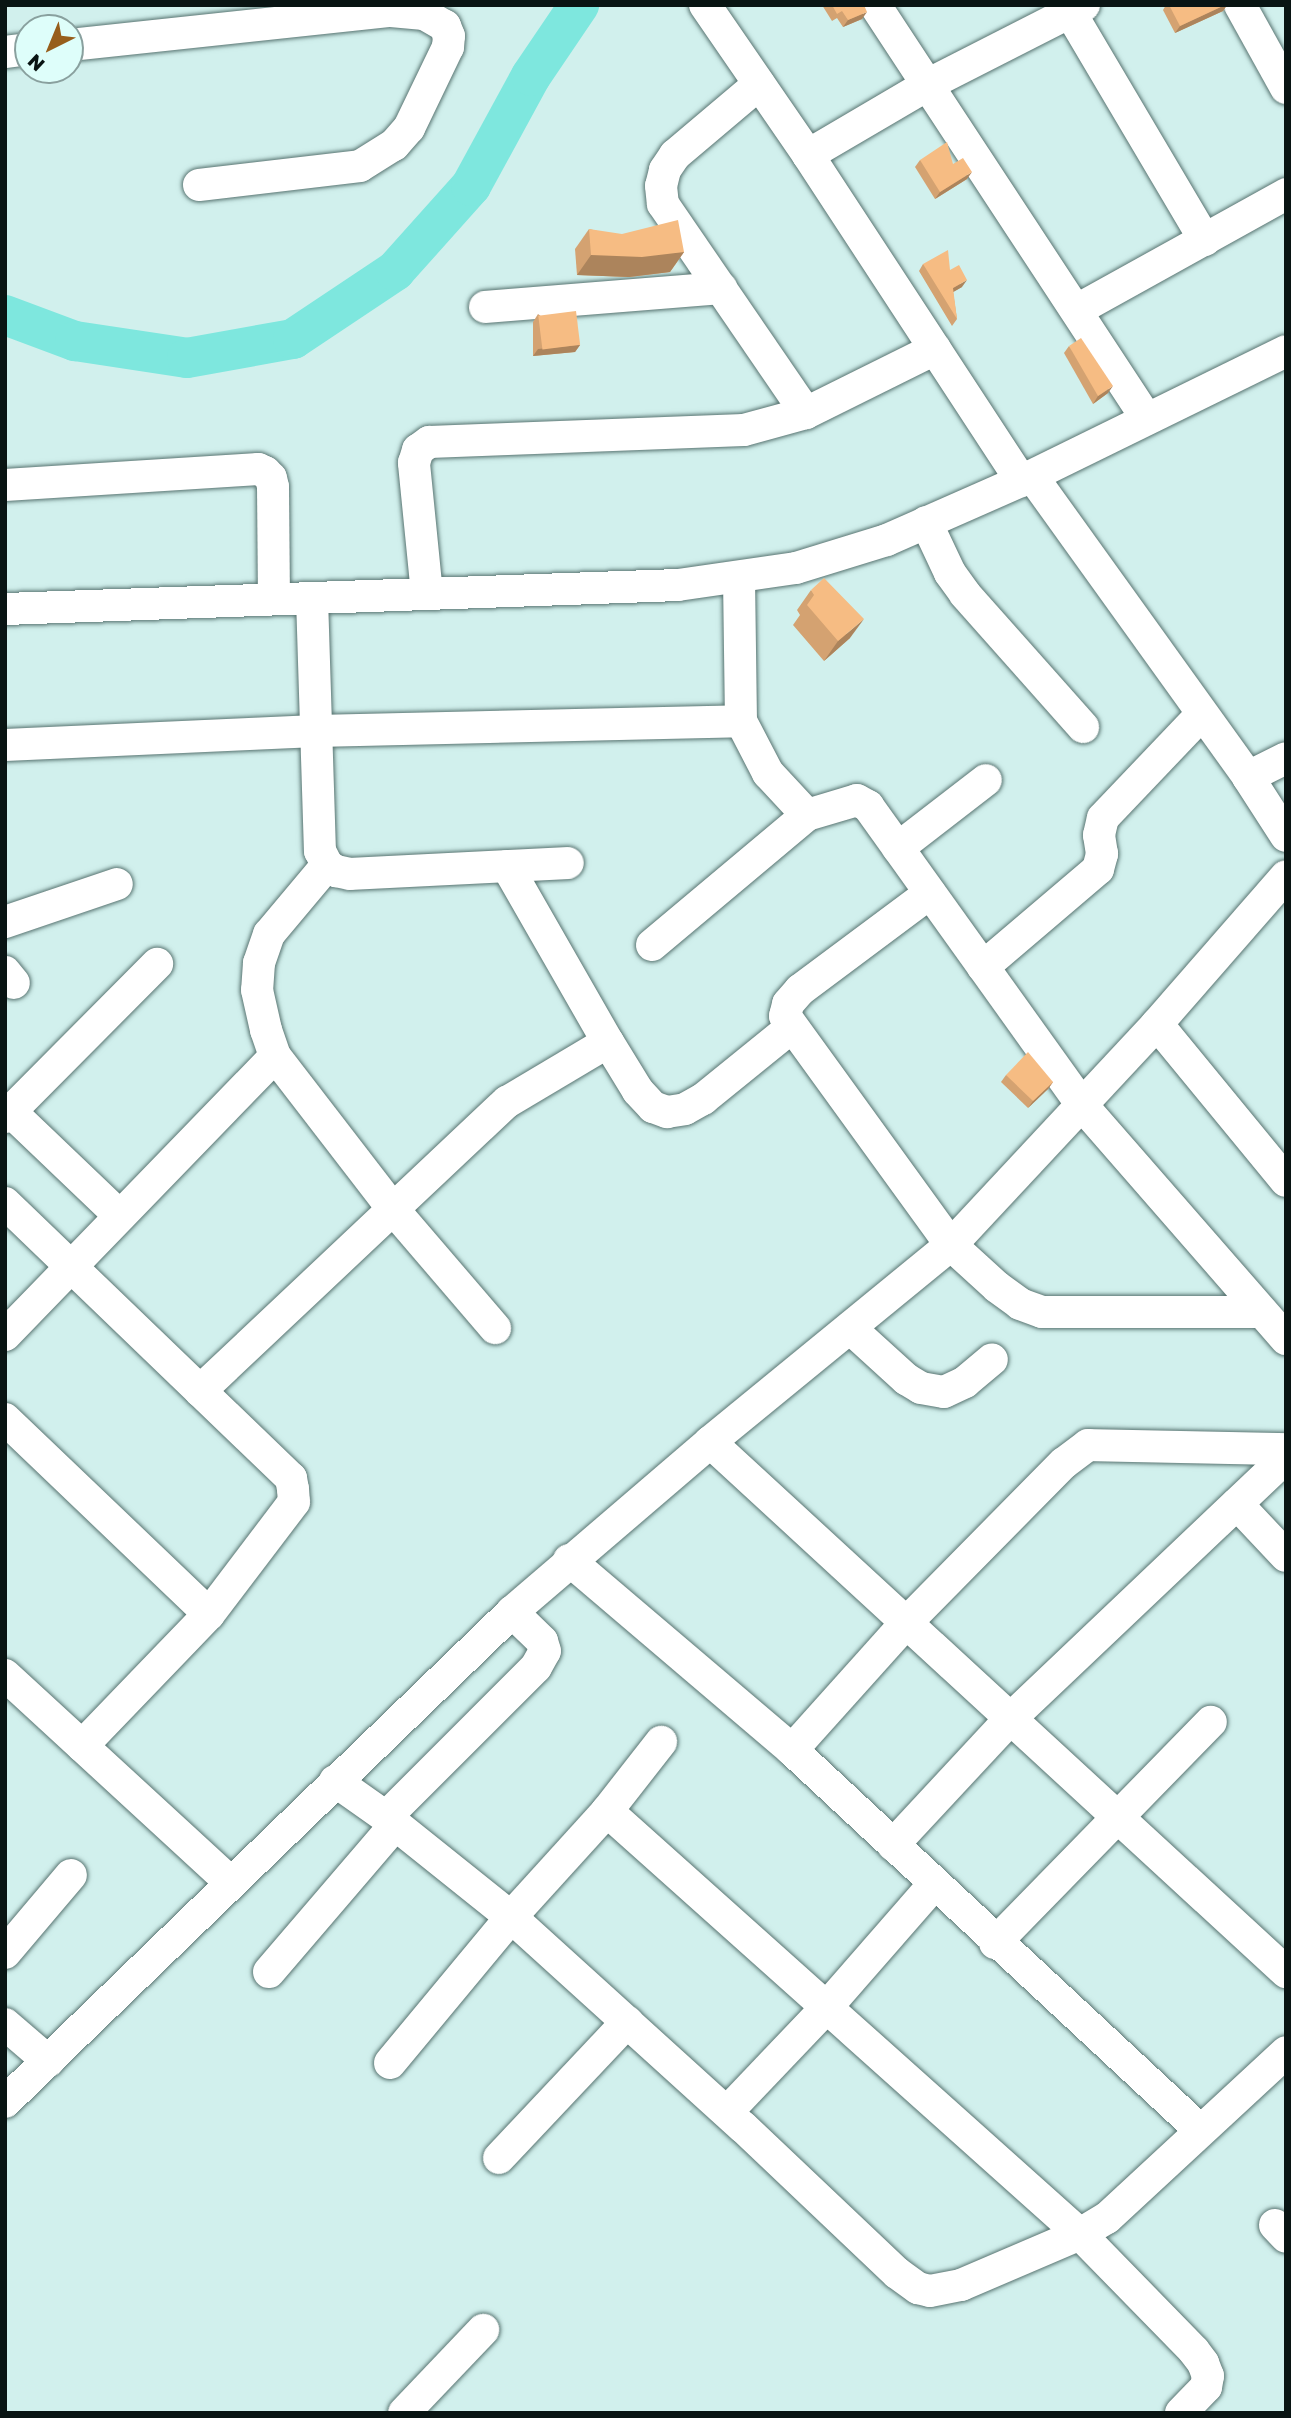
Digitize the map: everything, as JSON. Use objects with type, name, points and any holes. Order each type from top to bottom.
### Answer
[{"type":"street","points":[[705,5],[808,155],[935,349],[1026,478],[1248,776],[1286,836]]},
{"type":"street","points":[[875,5],[1147,419]]},
{"type":"street","points":[[1240,5],[1286,88]]},
{"type":"street","points":[[84,43],[388,8],[424,14],[446,26],[448,47],[409,128],[394,145],[360,166],[199,185]]},
{"type":"street","points":[[808,155],[929,84],[1077,9],[1205,240]]},
{"type":"street","points":[[759,84],[675,155],[665,170],[661,186],[663,204],[806,413]]},
{"type":"street","points":[[1077,310],[1286,194]]},
{"type":"street","points":[[485,307],[721,288]]},
{"type":"street","points":[[427,594],[414,463],[418,450],[429,442],[744,430],[806,413],[935,349]]},
{"type":"street","points":[[5,608],[678,585],[796,568],[887,540],[1026,478],[1286,351]]},
{"type":"street","points":[[5,485],[258,469],[271,478],[273,487],[274,599]]},
{"type":"street","points":[[926,522],[950,573],[965,594],[1083,727]]},
{"type":"street","points":[[740,578],[741,721],[768,773],[807,815]]},
{"type":"street","points":[[312,598],[320,851],[327,865],[336,871],[350,874],[568,863]]},
{"type":"street","points":[[983,967],[1098,869],[1102,854],[1099,835],[1102,818],[1201,715]]},
{"type":"street","points":[[5,745],[316,732],[741,721]]},
{"type":"street","points":[[1248,776],[1286,758]]},
{"type":"street","points":[[898,848],[986,780]]},
{"type":"street","points":[[652,944],[807,815],[857,800],[868,806],[1081,1104],[1286,1339]]},
{"type":"street","points":[[327,865],[270,934],[259,963],[257,990],[275,1056],[393,1209],[495,1328]]},
{"type":"street","points":[[507,866],[608,1042],[638,1091],[653,1107],[667,1112],[685,1108],[703,1099],[792,1027]]},
{"type":"street","points":[[5,2102],[335,1781],[569,1560],[951,1245],[1157,1024],[1286,876]]},
{"type":"street","points":[[5,922],[117,884]]},
{"type":"street","points":[[930,893],[800,990],[788,1004],[785,1016],[951,1245],[1020,1304],[1042,1311],[1262,1312]]},
{"type":"street","points":[[120,1216],[8,1114],[158,964]]},
{"type":"street","points":[[1157,1024],[1286,1181]]},
{"type":"street","points":[[200,1391],[507,1102],[608,1042]]},
{"type":"street","points":[[5,1335],[275,1056]]},
{"type":"street","points":[[5,1203],[291,1478],[294,1502],[209,1614],[82,1746]]},
{"type":"street","points":[[850,1328],[906,1379],[921,1388],[944,1392],[965,1382],[992,1359]]},
{"type":"street","points":[[5,1419],[209,1614]]},
{"type":"street","points":[[710,1442],[1115,1818],[1286,1972]]},
{"type":"street","points":[[792,1750],[905,1624],[1064,1463],[1088,1445],[1286,1449]]},
{"type":"street","points":[[893,1845],[1009,1720],[1286,1457]]},
{"type":"street","points":[[1237,1504],[1286,1556]]},
{"type":"street","points":[[569,1560],[792,1750],[995,1943],[1200,2130]]},
{"type":"street","points":[[269,1972],[391,1821],[536,1667],[545,1651],[542,1641],[512,1612]]},
{"type":"street","points":[[5,1675],[230,1882]]},
{"type":"street","points":[[995,1943],[1211,1722]]},
{"type":"street","points":[[390,2063],[511,1917],[607,1811],[661,1742]]},
{"type":"street","points":[[335,1781],[391,1821],[511,1917],[727,2112],[897,2273],[918,2288],[930,2291],[961,2285],[1080,2234],[1124,2204],[1286,2052]]},
{"type":"street","points":[[607,1811],[1080,2234],[1203,2363],[1208,2376],[1206,2387],[1189,2405]]},
{"type":"street","points":[[5,1953],[71,1875]]},
{"type":"street","points":[[727,2112],[827,2008],[934,1884]]},
{"type":"street","points":[[499,2158],[627,2022]]},
{"type":"street","points":[[5,2024],[48,2061]]},
{"type":"street","points":[[404,2413],[484,2330]]},
{"type":"building","points":[[832,5],[864,5],[867,12],[848,20],[842,11],[837,14]]},
{"type":"building","points":[[1169,5],[1225,5],[1180,26]]},
{"type":"building","points":[[947,142],[953,164],[963,158],[972,172],[940,192],[920,160]]},
{"type":"building","points":[[678,220],[684,252],[642,257],[591,255],[589,229],[622,234]]},
{"type":"building","points":[[948,250],[950,270],[959,265],[967,280],[953,288],[957,319],[923,264]]},
{"type":"building","points":[[576,311],[580,345],[542,349],[538,316]]},
{"type":"building","points":[[1081,338],[1113,386],[1098,396],[1069,346]]},
{"type":"building","points":[[824,578],[864,619],[838,641],[807,605],[814,595],[811,590]]},
{"type":"building","points":[[1028,1052],[1053,1082],[1033,1101],[1006,1075]]},
{"type":"waterway","points":[[5,315],[75,341],[187,358],[293,339],[395,271],[471,186],[531,76],[579,5]]}]
